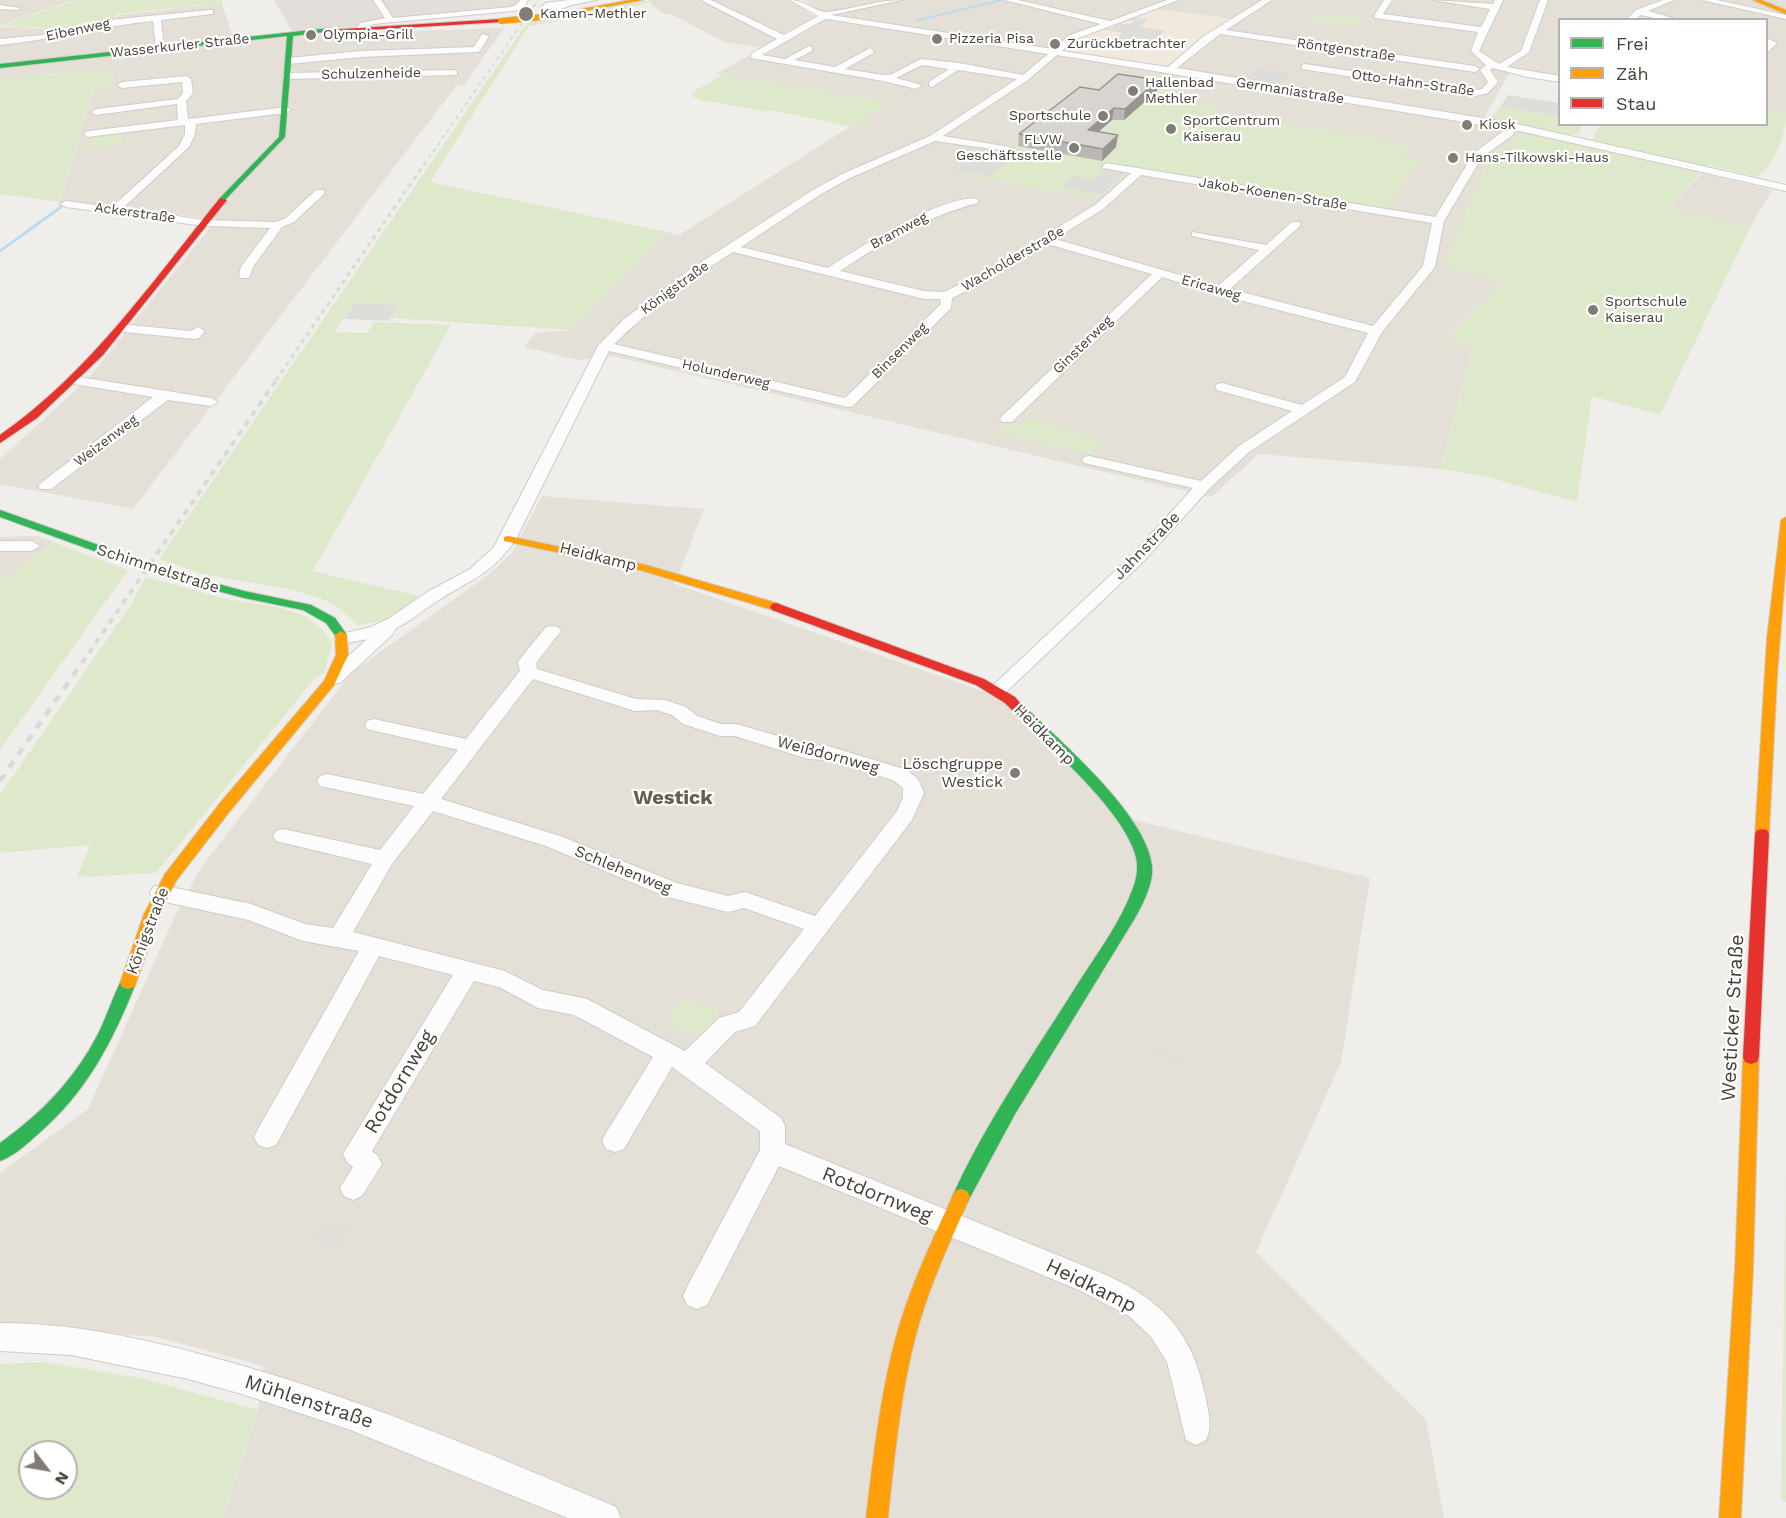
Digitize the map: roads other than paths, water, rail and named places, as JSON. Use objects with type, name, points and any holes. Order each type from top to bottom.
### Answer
[{"type":"street","points":[[377,0],[391,21]]},
{"type":"street","name":"Wasserkurler Straße","points":[[360,28],[372,22],[516,8],[524,0]]},
{"type":"street","points":[[571,3],[593,0]]},
{"type":"street","name":"Wasserkurler Straße","points":[[0,66],[290,34],[542,17],[640,0]]},
{"type":"street","points":[[705,0],[784,39]]},
{"type":"street","name":"Germaniastraße","points":[[794,0],[823,16],[1579,135],[1786,188]]},
{"type":"street","points":[[898,0],[823,16],[754,56],[788,60],[916,86]]},
{"type":"street","points":[[1008,0],[1108,24]]},
{"type":"street","name":"Königstraße","points":[[329,682],[395,623],[437,594],[486,567],[508,539],[605,346],[613,336],[664,294],[838,179],[934,138],[1025,78],[1073,38],[1174,0]]},
{"type":"street","points":[[1170,70],[1218,31],[1267,0]]},
{"type":"street","points":[[1388,0],[1378,16],[1483,30]]},
{"type":"street","points":[[1436,0],[1497,4]]},
{"type":"street","points":[[1496,66],[1525,52],[1544,0]]},
{"type":"street","points":[[1632,18],[1639,12],[1667,0]]},
{"type":"street","points":[[1706,0],[1786,17]]},
{"type":"street","points":[[1756,0],[1786,12]]},
{"type":"street","name":"Otto-Hahn-Straße","points":[[1496,66],[1475,51],[1497,4]]},
{"type":"street","points":[[0,7],[17,8]]},
{"type":"street","name":"Eibenweg","points":[[0,42],[42,38],[109,22],[210,12]]},
{"type":"street","points":[[1639,12],[1666,18]]},
{"type":"street","points":[[157,18],[160,48]]},
{"type":"street","name":"Röntgenstraße","points":[[1218,31],[1475,69]]},
{"type":"street","points":[[0,440],[34,416],[74,380],[120,328],[204,223],[282,137],[286,110],[290,34]]},
{"type":"street","points":[[288,61],[364,50],[403,53],[445,47],[477,49],[485,36]]},
{"type":"street","points":[[403,53],[412,39]]},
{"type":"street","points":[[788,60],[808,49]]},
{"type":"street","points":[[837,70],[870,51]]},
{"type":"street","points":[[884,78],[895,76],[921,62],[959,66],[1025,78]]},
{"type":"street","points":[[932,84],[959,66]]},
{"type":"street","points":[[1496,66],[1558,79]]},
{"type":"street","name":"Otto-Hahn-Straße","points":[[1305,67],[1476,93],[1485,92],[1493,82],[1485,70],[1496,66]]},
{"type":"street","name":"Schulzenheide","points":[[287,76],[454,73]]},
{"type":"street","points":[[96,112],[181,101],[188,93],[186,79],[122,85]]},
{"type":"street","points":[[115,210],[175,153],[183,149],[191,135],[192,125],[183,120],[181,101]]},
{"type":"street","points":[[88,134],[286,110]]},
{"type":"street","name":"Jahnstraße","points":[[997,690],[1138,558],[1204,486],[1244,449],[1350,379],[1376,331],[1429,267],[1438,221],[1478,155],[1509,133],[1513,126]]},
{"type":"street","points":[[934,138],[1010,150]]},
{"type":"street","name":"Jakob-Koenen-Straße","points":[[1107,166],[1438,221]]},
{"type":"street","name":"Wacholderstraße","points":[[731,248],[924,295],[946,297],[1047,240],[1099,207],[1138,172]]},
{"type":"street","points":[[204,223],[278,225],[290,220],[320,192]]},
{"type":"street","name":"Bramweg","points":[[830,273],[872,245],[935,212],[974,201]]},
{"type":"street","name":"Ackerstraße","points":[[66,204],[204,223]]},
{"type":"street","points":[[1220,291],[1296,224]]},
{"type":"street","points":[[245,275],[247,267],[278,225]]},
{"type":"street","points":[[1196,234],[1270,249]]},
{"type":"street","name":"Ericaweg","points":[[1047,240],[1320,319],[1376,331]]},
{"type":"street","name":"Ginsterweg","points":[[1007,419],[1160,273]]},
{"type":"street","name":"Binsenweg","points":[[848,403],[946,305],[946,297]]},
{"type":"street","points":[[120,328],[194,335],[198,331]]},
{"type":"street","name":"Holunderweg","points":[[605,346],[848,403]]},
{"type":"street","name":"Weizenweg","points":[[74,380],[211,402]]},
{"type":"street","points":[[1221,387],[1302,409]]},
{"type":"street","name":"Weizenweg","points":[[46,486],[165,395]]},
{"type":"street","points":[[1089,460],[1204,486]]},
{"type":"street","name":"Schimmelstraße","points":[[0,513],[174,578],[230,593],[300,605],[318,611],[338,627],[343,639]]},
{"type":"street","name":"Westicker Straße","points":[[1730,1518],[1744,1269],[1754,978],[1786,520]]},
{"type":"street","name":"Heidkamp","points":[[508,539],[564,549],[663,573],[775,606],[997,690],[1073,763],[1127,823],[1139,842],[1145,865],[1141,887],[1130,915],[1009,1109],[974,1170],[918,1299],[888,1423],[877,1518]]},
{"type":"street","points":[[0,546],[32,546]]},
{"type":"street","name":"Königstraße","points":[[0,1153],[44,1122],[70,1096],[89,1071],[102,1048],[123,998],[161,893],[172,874],[329,682],[341,662],[343,639],[395,623]]},
{"type":"street","points":[[339,937],[384,859],[529,672],[527,662],[552,631]]},
{"type":"street","name":"Weißdornweg","points":[[529,672],[636,705],[658,704],[679,711],[690,720],[720,730],[736,729],[808,752],[828,753],[900,775],[910,782],[914,791],[912,802],[905,815],[747,1019],[727,1025],[677,1059]]},
{"type":"street","points":[[374,725],[470,746]]},
{"type":"street","points":[[327,781],[428,802]]},
{"type":"street","name":"Schlehenweg","points":[[428,802],[552,842],[672,890],[728,904],[745,900],[819,926]]},
{"type":"street","points":[[283,836],[384,859]]},
{"type":"street","points":[[161,893],[251,912],[303,932],[339,937],[505,980],[538,999],[579,1006],[677,1059],[772,1126],[773,1152],[697,1296]]},
{"type":"street","points":[[267,1137],[373,947]]},
{"type":"street","name":"Rotdornweg","points":[[353,1188],[369,1164],[356,1154],[467,972]]},
{"type":"street","points":[[615,1141],[677,1059]]},
{"type":"street","name":"Rotdornweg","points":[[773,1152],[841,1182],[949,1224]]},
{"type":"street","name":"Heidkamp","points":[[949,1224],[1112,1292],[1148,1314],[1173,1344],[1188,1377],[1196,1430]]},
{"type":"street","name":"Mühlenstraße","points":[[0,1337],[27,1336],[133,1351],[232,1376],[423,1441],[605,1518]]},
{"type":"waterway","points":[[918,20],[1002,0]]},
{"type":"waterway","points":[[0,251],[61,207]]},
{"type":"railway","points":[[424,165],[538,0]]},
{"type":"railway","points":[[276,380],[425,163]]},
{"type":"railway","points":[[82,663],[277,379]]},
{"type":"railway","points":[[0,781],[83,661]]},
{"type":"place","name":"Kamen-Methler","points":[[526,14]]},
{"type":"place","name":"Olympia-Grill","points":[[311,35]]},
{"type":"place","name":"Pizzeria Pisa","points":[[937,39]]},
{"type":"place","name":"Zurückbetrachter","points":[[1055,44]]},
{"type":"place","name":"Hallenbad Methler","points":[[1133,91]]},
{"type":"place","name":"Sportschule","points":[[1103,116]]},
{"type":"place","name":"Kiosk","points":[[1467,125]]},
{"type":"place","name":"SportCentrum Kaiserau","points":[[1171,129]]},
{"type":"place","name":"FLVW Geschäftsstelle","points":[[1074,148]]},
{"type":"place","name":"Hans-Tilkowski-Haus","points":[[1453,158]]},
{"type":"place","name":"Sportschule Kaiserau","points":[[1593,310]]},
{"type":"place","name":"Löschgruppe Westick","points":[[1015,773]]},
{"type":"district","name":"Westick","points":[[673,798]]}]
